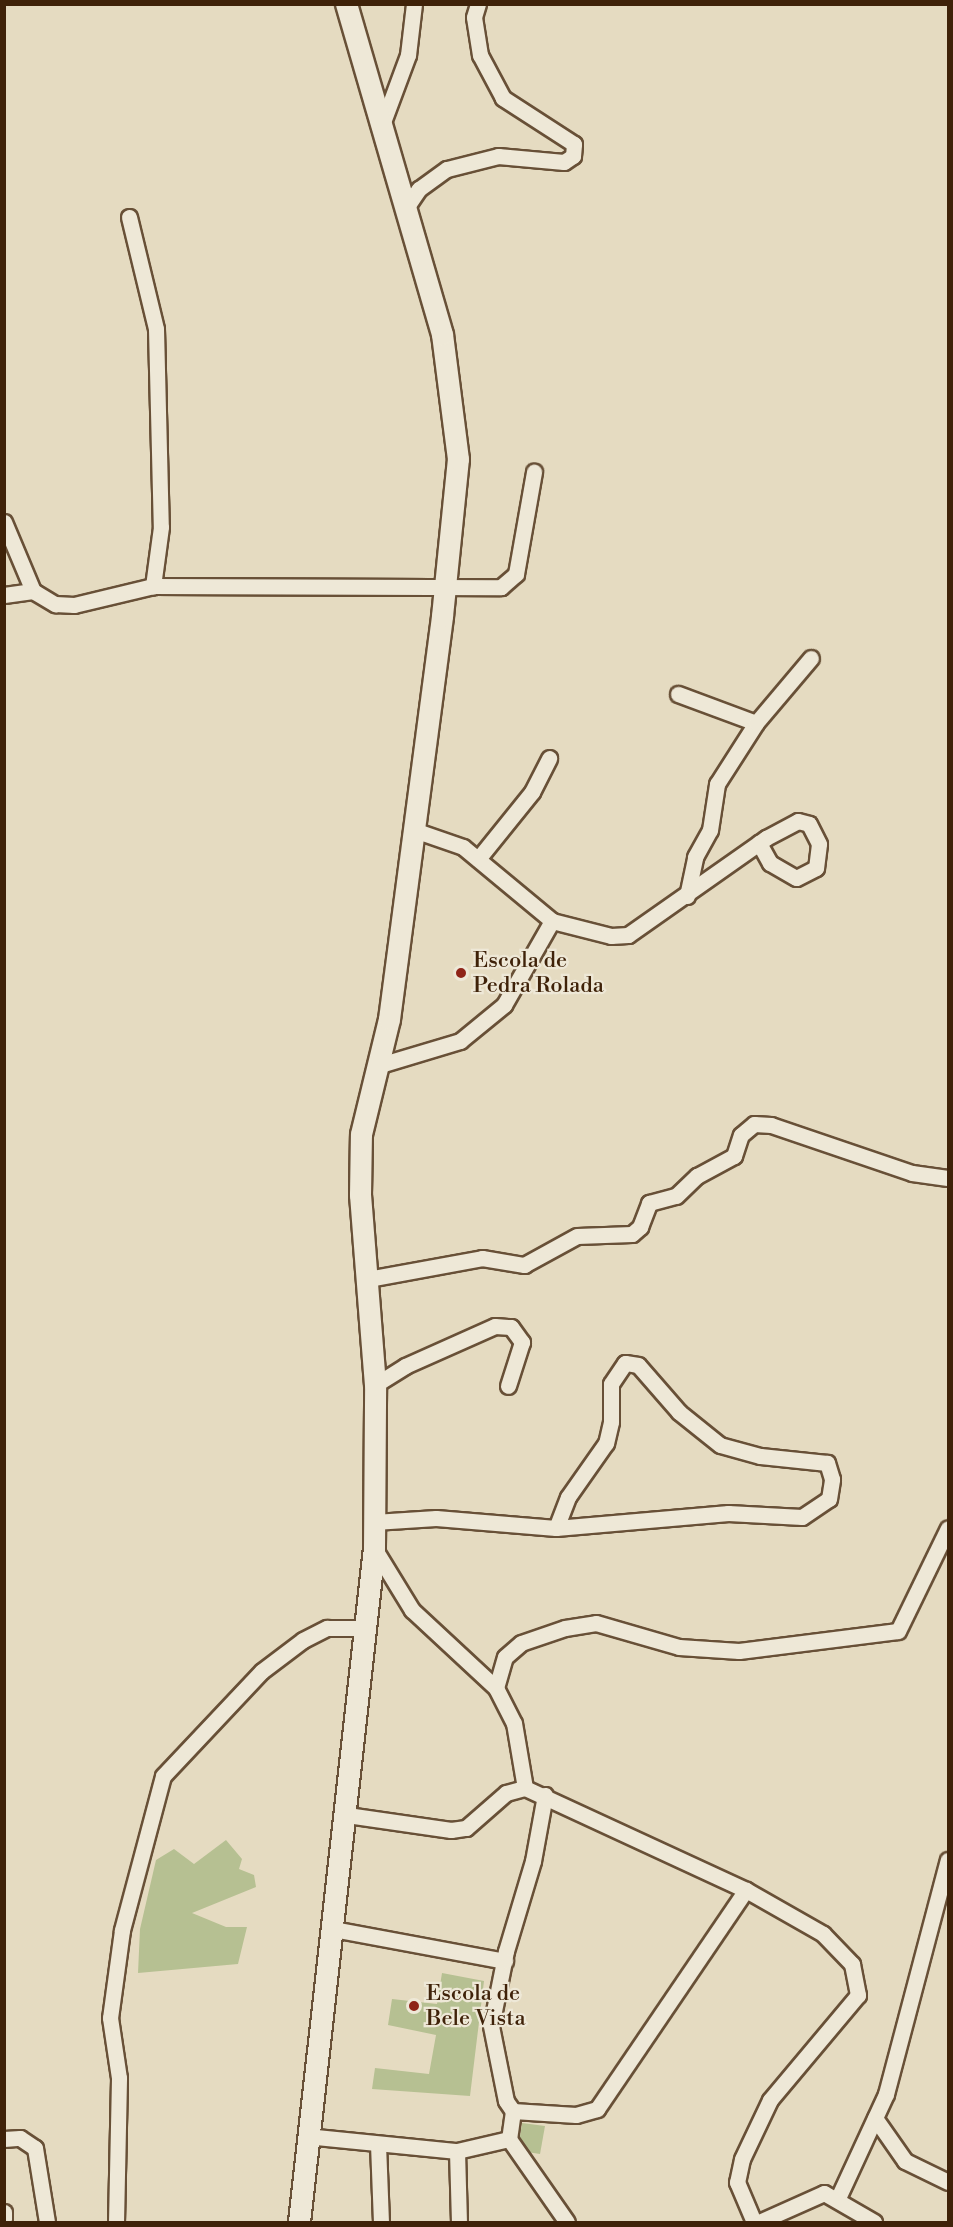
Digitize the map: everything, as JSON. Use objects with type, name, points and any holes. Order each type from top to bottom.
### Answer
[{"type":"main road","points":[[299,2223],[306,2136],[347,1815],[374,1548],[375,1385],[359,1162],[361,1134],[380,1065],[414,830],[446,585],[456,424],[442,334],[346,4]]},
{"type":"street","points":[[382,125],[408,55],[414,4]]},
{"type":"street","points":[[406,208],[419,189],[447,169],[498,156],[564,162],[573,156],[574,144],[503,98],[480,55],[474,17],[478,4]]},
{"type":"street","points":[[129,217],[156,329],[161,526],[153,586]]},
{"type":"street","points":[[4,522],[33,591],[55,604],[74,605],[153,586],[446,585],[501,587],[511,583],[534,472]]},
{"type":"street","points":[[4,596],[33,591]]},
{"type":"street","points":[[687,896],[694,857],[710,830],[717,784],[756,723],[811,658]]},
{"type":"street","points":[[678,694],[756,723]]},
{"type":"street","points":[[478,859],[532,792],[549,758]]},
{"type":"street","points":[[414,830],[463,847],[552,921],[611,936],[628,935],[687,896],[759,843]]},
{"type":"street","points":[[380,1065],[460,1041],[504,1005],[552,921]]},
{"type":"street","points":[[368,1279],[482,1258],[524,1265],[577,1236],[632,1234],[640,1227],[649,1203],[676,1196],[697,1176],[734,1156],[741,1135],[754,1124],[771,1125],[912,1173],[948,1178]]},
{"type":"street","points":[[375,1385],[405,1366],[495,1326],[511,1327],[522,1342],[508,1386]]},
{"type":"street","points":[[374,1522],[436,1518],[556,1528],[728,1513],[802,1517],[829,1499],[832,1479],[827,1463],[760,1456],[720,1445],[679,1412],[638,1365],[625,1362],[611,1384],[611,1422],[606,1443],[568,1497],[556,1528]]},
{"type":"street","points":[[496,1688],[505,1657],[521,1643],[596,1623],[679,1647],[738,1651],[898,1631],[948,1528]]},
{"type":"street","points":[[374,1548],[412,1610],[496,1688],[514,1723],[525,1788]]},
{"type":"street","points":[[116,2223],[119,2078],[110,2018],[123,1930],[163,1776],[262,1671],[303,1640],[327,1628],[367,1628]]},
{"type":"street","points":[[347,1815],[451,1830],[466,1828],[506,1793],[525,1788],[746,1890],[824,1934],[852,1964],[858,1995],[770,2100],[742,2159],[737,2182],[754,2223]]},
{"type":"street","points":[[545,1796],[533,1861],[505,1961],[492,2046],[506,2101],[513,2111],[509,2139],[567,2223]]},
{"type":"street","points":[[838,2198],[886,2094],[948,1860]]},
{"type":"street","points":[[513,2111],[576,2115],[597,2109],[746,1890]]},
{"type":"street","points":[[333,1929],[505,1961]]},
{"type":"street","points":[[875,2118],[905,2161],[948,2182]]},
{"type":"street","points":[[306,2136],[457,2151],[509,2139]]},
{"type":"street","points":[[4,2139],[20,2138],[35,2148],[47,2223]]},
{"type":"street","points":[[378,2144],[381,2223]]},
{"type":"street","points":[[457,2151],[459,2223]]},
{"type":"street","points":[[759,2223],[825,2193],[838,2198],[848,2210],[874,2223]]},
{"type":"street","points":[[4,2212],[4,2219]]},
{"type":"green space","points":[[226,1840],[242,1859],[239,1869],[254,1875],[256,1887],[192,1913],[226,1927],[247,1927],[238,1964],[138,1973],[140,1929],[156,1860],[174,1849],[194,1864]]},
{"type":"green space","points":[[442,1973],[484,1981],[470,2096],[372,2089],[375,2068],[429,2074],[436,2035],[388,2025],[392,1999],[437,2004]]},
{"type":"green space","points":[[522,2123],[545,2126],[540,2154],[527,2152],[519,2143]]},
{"type":"place","name":"Escola de Pedra Rolada","points":[[461,973]]},
{"type":"place","name":"Escola de Bele Vista","points":[[414,2006]]}]
